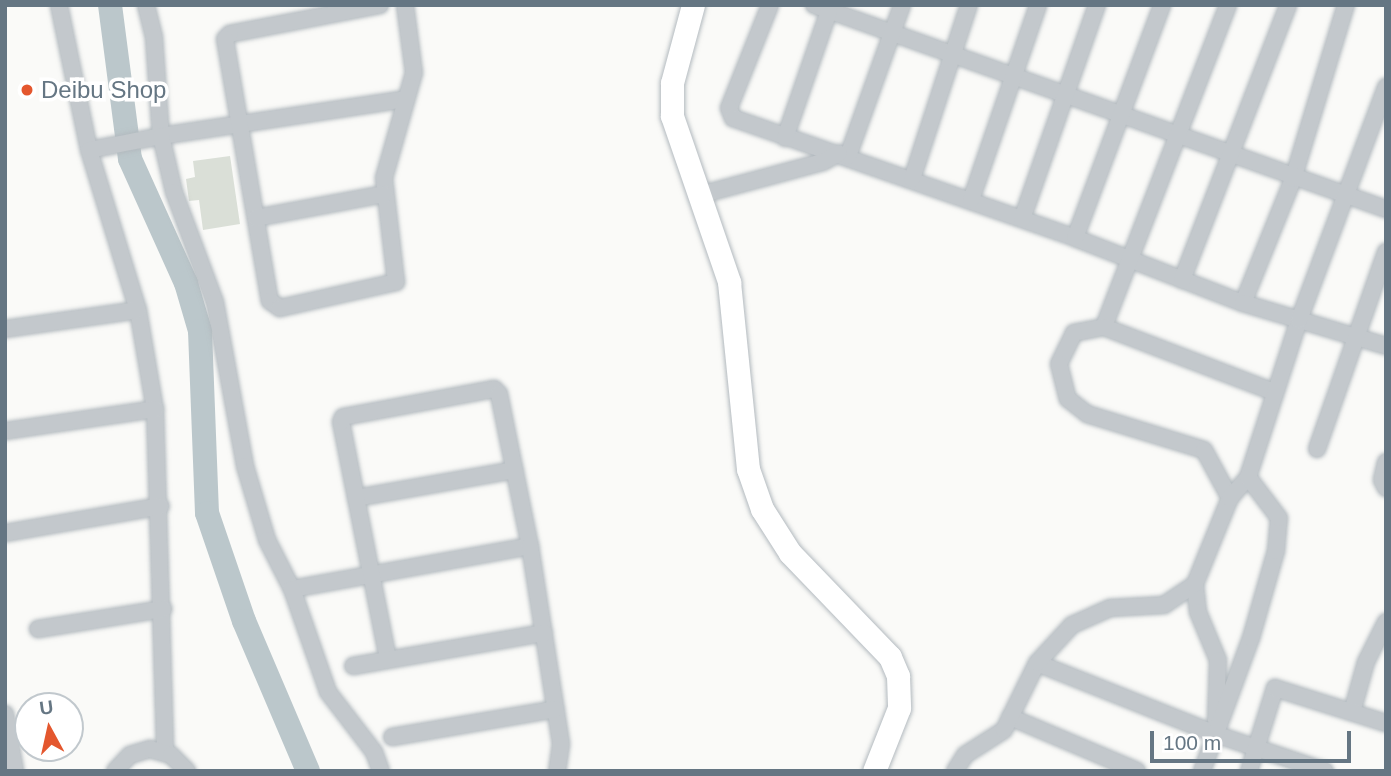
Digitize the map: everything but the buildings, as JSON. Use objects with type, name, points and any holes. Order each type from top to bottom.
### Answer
[{"type":"main road","points":[[693,5],[672,83],[672,116],[696,196],[729,282],[744,444],[762,509],[808,577],[890,657],[898,676],[899,708],[874,771]]},
{"type":"street","points":[[59,5],[89,150],[138,310],[155,409],[161,506],[163,609],[162,726],[158,750]]},
{"type":"street","points":[[146,5],[154,37],[153,136],[215,302],[245,466],[267,540],[292,589],[328,692],[374,752],[381,771]]},
{"type":"street","points":[[380,5],[227,35],[238,125],[270,301],[280,308],[396,282],[384,178],[415,64],[405,5]]},
{"type":"street","points":[[770,5],[729,108],[736,119],[785,138],[844,154],[1129,257],[1243,303],[1386,346]]},
{"type":"street","points":[[844,154],[902,5]]},
{"type":"street","points":[[912,179],[969,5]]},
{"type":"street","points":[[971,200],[1038,5]]},
{"type":"street","points":[[1023,219],[1068,98],[1097,5]]},
{"type":"street","points":[[1075,238],[1163,5]]},
{"type":"street","points":[[1104,327],[1228,5]]},
{"type":"street","points":[[1182,280],[1288,5]]},
{"type":"street","points":[[1243,303],[1293,179],[1346,5]]},
{"type":"street","points":[[785,138],[829,9],[1175,138],[1386,209]]},
{"type":"street","points":[[1215,734],[1217,660],[1198,612],[1195,584],[1230,498],[1248,477],[1299,320],[1348,197],[1386,87]]},
{"type":"street","points":[[89,150],[153,136],[405,99]]},
{"type":"street","points":[[696,196],[844,154]]},
{"type":"street","points":[[256,218],[384,194]]},
{"type":"street","points":[[1317,449],[1386,252]]},
{"type":"street","points":[[5,329],[138,310]]},
{"type":"street","points":[[1230,498],[1204,450],[1087,414],[1068,399],[1059,364],[1074,333],[1104,327],[1274,392]]},
{"type":"street","points":[[388,659],[343,417],[485,389],[499,394],[530,547],[556,709],[561,744],[557,771]]},
{"type":"street","points":[[5,431],[155,409]]},
{"type":"street","points":[[1386,462],[1382,480],[1386,488]]},
{"type":"street","points":[[356,498],[515,470]]},
{"type":"street","points":[[1202,771],[1251,638],[1276,551],[1279,518],[1248,477]]},
{"type":"street","points":[[5,533],[161,506]]},
{"type":"street","points":[[292,589],[530,547]]},
{"type":"street","points":[[956,771],[965,755],[1004,730],[1037,663],[1072,625],[1110,608],[1164,605],[1195,584]]},
{"type":"street","points":[[38,629],[163,609]]},
{"type":"street","points":[[1352,712],[1366,663],[1386,622]]},
{"type":"street","points":[[354,666],[544,633]]},
{"type":"street","points":[[1037,663],[1215,734],[1325,771]]},
{"type":"street","points":[[1249,771],[1275,688],[1386,723]]},
{"type":"street","points":[[392,737],[556,709]]},
{"type":"street","points":[[5,714],[15,771]]},
{"type":"street","points":[[1010,717],[1137,771]]},
{"type":"street","points":[[115,771],[130,755],[158,750],[187,771]]},
{"type":"shaded area","points":[[230,156],[240,224],[203,230],[199,200],[189,201],[186,179],[195,177],[193,161]]},
{"type":"waterway","points":[[110,5],[130,159],[186,283],[200,331],[207,513],[244,621],[308,771]]},
{"type":"place","name":"Deibu Shop","points":[[27,90]]}]
